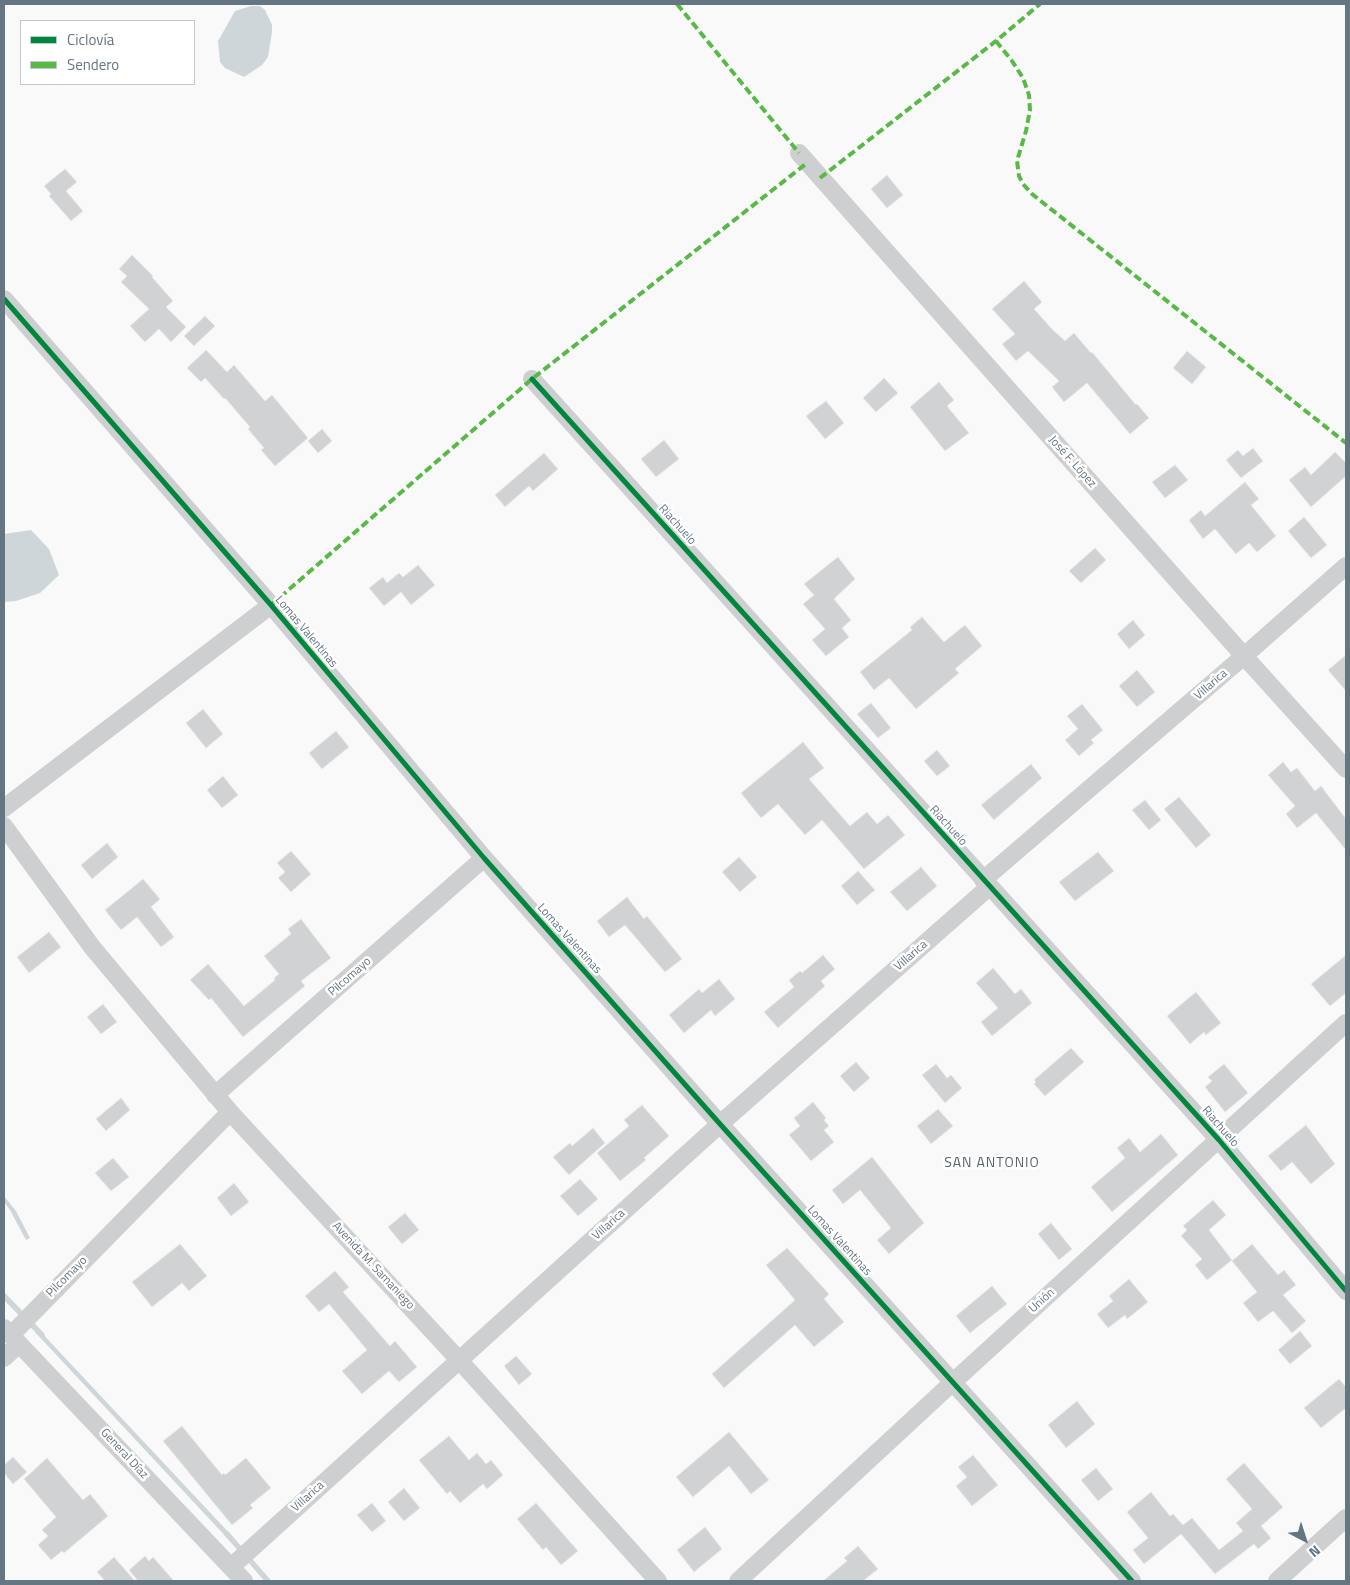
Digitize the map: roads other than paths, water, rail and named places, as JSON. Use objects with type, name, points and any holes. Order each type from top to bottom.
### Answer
[{"type":"street","name":"José F. López","points":[[799,154],[1346,769]]},
{"type":"street","name":"Lomas Valentinas","points":[[4,299],[271,605],[484,858],[720,1124],[1132,1581]]},
{"type":"street","name":"Riachuelo","points":[[532,379],[1219,1140],[1346,1291]]},
{"type":"street","name":"Villarica","points":[[238,1569],[459,1360],[986,883],[1346,566]]},
{"type":"street","points":[[4,808],[271,605]]},
{"type":"street","name":"Avenida M. Samaniego","points":[[4,826],[92,948],[215,1095],[459,1360],[658,1581]]},
{"type":"street","name":"Pilcomayo","points":[[215,1095],[484,858]]},
{"type":"street","name":"Unión","points":[[738,1581],[952,1382],[1346,1023]]},
{"type":"street","name":"Pilcomayo","points":[[4,1358],[11,1336],[26,1319],[230,1112]]},
{"type":"street","name":"General Díaz","points":[[11,1336],[238,1569]]},
{"type":"street","points":[[1277,1581],[1346,1518]]},
{"type":"waterway","points":[[4,1296],[42,1335]]},
{"type":"waterway","points":[[227,1534],[268,1581]]},
{"type":"district","name":"SAN ANTONIO","points":[[992,1164]]}]
